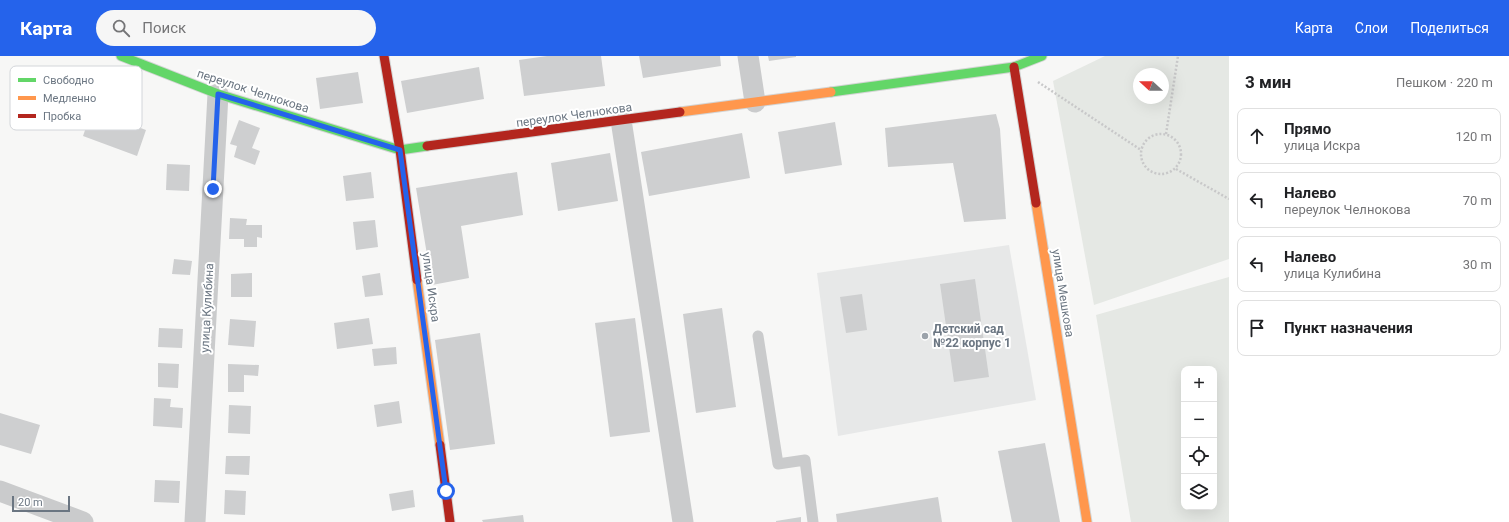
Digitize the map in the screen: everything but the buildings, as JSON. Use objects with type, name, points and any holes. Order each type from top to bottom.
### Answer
[{"type":"street","name":"переулок Челнокова","points":[[120,56],[218,94],[400,150],[1014,67],[1042,56]]},
{"type":"street","name":"улица Искра","points":[[384,56],[400,150],[450,522]]},
{"type":"street","points":[[748,56],[755,102]]},
{"type":"street","name":"улица Мешкова","points":[[1014,67],[1087,522]]},
{"type":"street","name":"улица Кулибина","points":[[195,522],[218,94]]},
{"type":"street","points":[[621,120],[683,522]]},
{"type":"street","points":[[0,491],[84,522]]},
{"type":"lane","points":[[758,336],[778,464],[805,460],[813,522]]},
{"type":"path","points":[[1166,134],[1178,56]]},
{"type":"path","points":[[1014,67],[1141,150]]},
{"type":"path","points":[[1166,134],[1175,139],[1181,148],[1181,159],[1176,169],[1167,174],[1156,175],[1147,170],[1142,160],[1141,150],[1146,140],[1155,135],[1166,134]]},
{"type":"path","points":[[1176,169],[1229,199]]},
{"type":"shaded area","points":[[1105,56],[1229,56],[1229,259],[1094,305],[1053,81]]},
{"type":"shaded area","name":"Детский сад №22 корпус 1","points":[[1009,245],[1036,400],[838,436],[817,273]]},
{"type":"shaded area","points":[[1229,277],[1229,522],[1131,522],[1096,315]]},
{"type":"traffic: fast","points":[[121,56],[218,94],[400,150],[427,146]]},
{"type":"traffic: fast","points":[[831,92],[1014,67],[1042,56]]},
{"type":"traffic: slow","points":[[680,112],[831,92]]},
{"type":"traffic: slow","points":[[1036,203],[1087,522]]},
{"type":"traffic: slow","points":[[417,280],[440,445]]},
{"type":"traffic: jam","points":[[384,56],[400,150],[417,280]]},
{"type":"traffic: jam","points":[[1014,67],[1036,203]]},
{"type":"traffic: jam","points":[[427,146],[680,112]]},
{"type":"traffic: jam","points":[[440,445],[450,522]]},
{"type":"place","name":"Детский сад №22 корпус 1","points":[[925,336]]},
{"type":"route","points":[[213,189],[218,94],[400,150],[446,491]]}]
